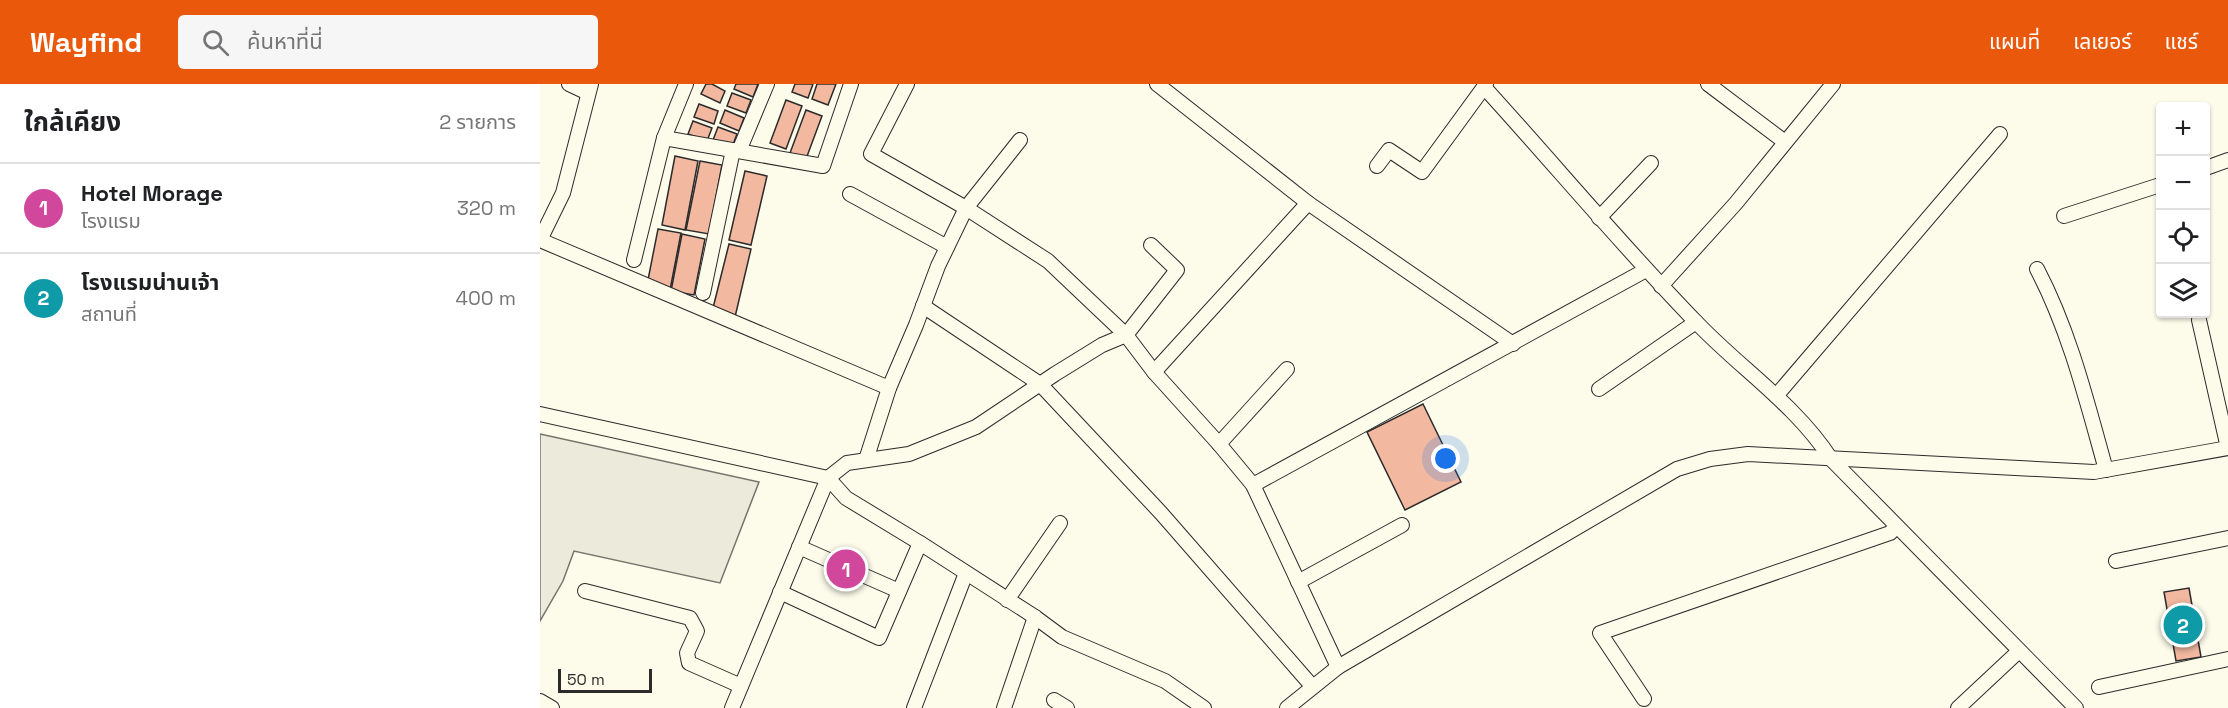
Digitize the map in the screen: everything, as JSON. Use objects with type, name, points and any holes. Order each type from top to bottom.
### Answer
[{"type":"street","points":[[569,84],[590,88],[563,193],[540,240],[889,388]]},
{"type":"street","points":[[634,260],[664,138],[686,84]]},
{"type":"street","points":[[703,292],[736,151],[767,84]]},
{"type":"street","points":[[664,138],[823,166],[850,84]]},
{"type":"street","points":[[907,84],[871,154],[966,208],[1048,261],[1126,335],[1154,372],[1253,485],[1338,667]]},
{"type":"street","points":[[1157,84],[1308,203],[1513,344]]},
{"type":"street","points":[[1708,84],[1785,142]]},
{"type":"street","points":[[1661,286],[1736,203],[1833,84]]},
{"type":"street","points":[[1377,166],[1389,150],[1422,172],[1485,85],[1599,218],[1661,286],[1816,436],[1830,459],[2076,708]]},
{"type":"street","points":[[1776,396],[2000,134]]},
{"type":"street","points":[[866,460],[889,388],[966,208],[1020,140]]},
{"type":"street","points":[[2210,166],[2228,160]]},
{"type":"street","points":[[1599,218],[1650,163]]},
{"type":"street","points":[[2064,216],[2156,186]]},
{"type":"street","points":[[850,194],[947,248]]},
{"type":"street","points":[[1154,372],[1308,203]]},
{"type":"street","points":[[732,708],[828,478],[847,463],[909,454],[976,427],[1102,345],[1126,335],[1178,270],[1151,245]]},
{"type":"street","points":[[2037,269],[2055,304],[2106,470]]},
{"type":"street","points":[[1253,485],[1646,270]]},
{"type":"street","points":[[923,306],[1040,384],[1161,513],[1312,686]]},
{"type":"street","points":[[1287,708],[1338,667],[1677,469],[1710,459],[1748,454],[2094,472],[2228,448],[2199,320]]},
{"type":"street","points":[[1599,389],[1696,322]]},
{"type":"street","points":[[1219,444],[1287,369]]},
{"type":"street","points":[[540,414],[828,478],[846,498],[1035,617],[1062,637],[1165,681],[1204,708]]},
{"type":"street","points":[[1007,600],[1060,523]]},
{"type":"street","points":[[1298,582],[1402,525]]},
{"type":"street","points":[[1644,699],[1600,633],[1890,533],[1896,527]]},
{"type":"street","points":[[2115,561],[2228,538]]},
{"type":"street","points":[[780,592],[879,638],[920,543]]},
{"type":"street","points":[[799,547],[899,591]]},
{"type":"street","points":[[914,708],[966,573]]},
{"type":"street","points":[[585,591],[690,618],[697,631],[687,653],[689,663],[741,686]]},
{"type":"street","points":[[1004,708],[1035,617]]},
{"type":"street","points":[[1958,708],[2019,651]]},
{"type":"street","points":[[2098,687],[2228,659]]},
{"type":"street","points":[[1054,700],[1067,708]]},
{"type":"street","points":[[540,701],[552,708]]},
{"type":"shaded area","points":[[540,434],[759,482],[720,583],[574,551],[563,581],[540,621]]},
{"type":"building","points":[[706,84],[712,84],[725,91],[720,103],[701,94]]},
{"type":"building","points":[[736,84],[758,84],[753,97],[734,89]]},
{"type":"building","points":[[795,84],[813,84],[808,98],[792,92]]},
{"type":"building","points":[[817,84],[836,84],[828,105],[812,99]]},
{"type":"building","points":[[732,93],[751,100],[746,113],[727,106]]},
{"type":"building","points":[[786,100],[802,106],[786,149],[770,143]]},
{"type":"building","points":[[699,104],[718,111],[714,124],[694,117]]},
{"type":"building","points":[[725,110],[744,118],[739,131],[720,123]]},
{"type":"building","points":[[806,110],[822,116],[806,159],[790,153]]},
{"type":"building","points":[[693,121],[712,128],[707,141],[688,134]]},
{"type":"building","points":[[718,127],[737,134],[732,147],[713,140]]},
{"type":"building","points":[[675,156],[698,161],[685,230],[662,225]]},
{"type":"building","points":[[700,161],[722,165],[709,234],[686,230]]},
{"type":"building","points":[[745,171],[767,176],[751,245],[729,240]]},
{"type":"building","points":[[658,229],[681,233],[670,290],[647,285]]},
{"type":"building","points":[[682,234],[705,239],[694,295],[671,291]]},
{"type":"building","points":[[729,244],[751,249],[735,317],[712,312]]},
{"type":"building","points":[[1423,404],[1461,482],[1405,510],[1367,432]]},
{"type":"building","points":[[2189,588],[2201,657],[2176,661],[2164,592]]},
{"type":"place","name":"Hotel Morage","points":[[846,569]]},
{"type":"place","name":"โรงแรมน่านเจ้า","points":[[2183,625]]}]
